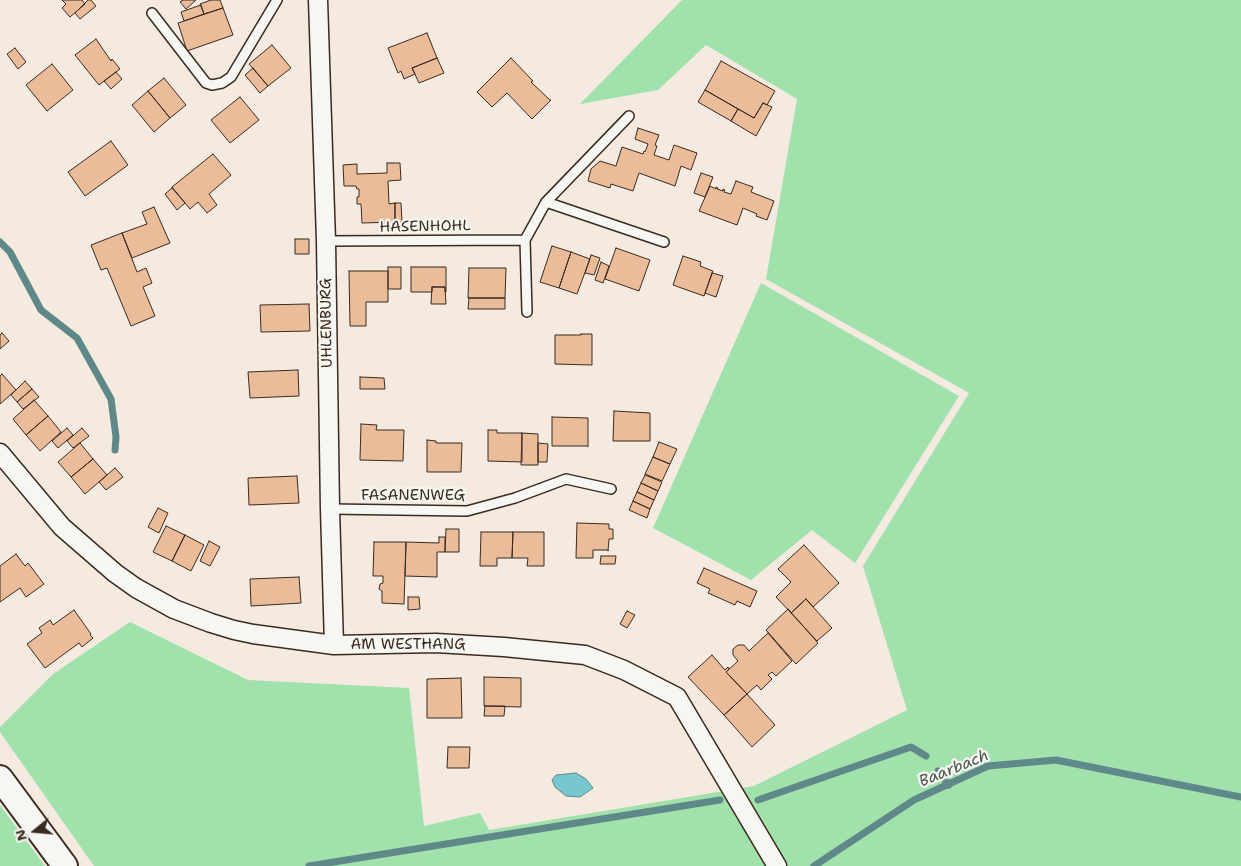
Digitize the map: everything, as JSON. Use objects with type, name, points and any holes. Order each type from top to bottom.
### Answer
[{"type":"main road","points":[[0,778],[65,866]]},
{"type":"street","name":"UHLENBURG","points":[[318,0],[326,241],[334,645]]},
{"type":"street","name":"AM WESTHANG","points":[[0,453],[62,527],[115,573],[136,588],[174,609],[211,623],[234,630],[334,645],[436,643],[585,655],[624,670],[677,697],[777,866]]},
{"type":"lane","points":[[152,13],[206,83],[212,86],[222,83],[231,77],[277,0]]},
{"type":"lane","points":[[527,312],[525,240],[546,202],[629,116]]},
{"type":"lane","points":[[546,202],[664,242]]},
{"type":"lane","name":"HASENHOHL","points":[[326,241],[525,240]]},
{"type":"lane","name":"FASANENWEG","points":[[330,509],[467,511],[515,498],[566,479],[610,489]]},
{"type":"green space","points":[[682,0],[1241,0],[1241,866],[94,866],[0,732],[0,727],[53,674],[130,622],[248,680],[409,688],[424,826],[480,813],[489,830],[754,786],[907,710],[863,566],[969,393],[766,279],[797,99],[706,45],[658,90],[580,104]]},
{"type":"green space","points":[[761,283],[959,396],[855,563],[812,530],[751,580],[653,528]]},
{"type":"green space","points":[[0,805],[45,866],[0,866]]},
{"type":"water","points":[[576,773],[586,779],[593,788],[580,797],[566,796],[555,787],[552,780],[556,775]]},
{"type":"building","points":[[62,0],[82,0],[85,4],[70,17],[62,8],[66,4]]},
{"type":"building","points":[[88,0],[91,0],[96,6],[80,19],[75,13]]},
{"type":"building","points":[[183,0],[196,0],[186,9],[180,2]]},
{"type":"building","points":[[211,0],[220,0],[223,8],[204,14],[200,4]]},
{"type":"building","points":[[201,5],[204,14],[184,21],[181,12]]},
{"type":"building","points":[[223,8],[233,35],[187,51],[178,23]]},
{"type":"building","points":[[427,33],[437,58],[412,68],[415,74],[404,79],[401,71],[398,73],[388,48]]},
{"type":"building","points":[[96,39],[111,61],[112,59],[120,69],[99,85],[75,55]]},
{"type":"building","points":[[272,45],[291,68],[268,86],[249,64]]},
{"type":"building","points":[[15,48],[26,62],[18,69],[7,54]]},
{"type":"building","points":[[437,58],[444,73],[419,83],[412,68]]},
{"type":"building","points":[[511,58],[533,81],[531,82],[551,100],[532,119],[507,93],[492,107],[477,92]]},
{"type":"building","points":[[721,61],[775,91],[767,105],[763,103],[754,118],[705,90]]},
{"type":"building","points":[[52,64],[73,90],[47,111],[26,85]]},
{"type":"building","points":[[253,68],[268,86],[260,93],[245,75]]},
{"type":"building","points":[[116,72],[122,79],[111,89],[104,81]]},
{"type":"building","points":[[164,78],[186,105],[170,118],[148,91]]},
{"type":"building","points":[[705,90],[738,109],[731,121],[698,102]]},
{"type":"building","points":[[148,91],[170,118],[154,132],[132,105]]},
{"type":"building","points":[[240,97],[259,120],[230,143],[211,120]]},
{"type":"building","points":[[763,103],[772,107],[756,136],[731,121],[738,109],[754,118]]},
{"type":"building","points":[[638,128],[659,135],[654,155],[669,160],[674,145],[697,153],[691,170],[681,166],[675,186],[639,173],[633,191],[611,184],[610,188],[588,181],[591,169],[600,161],[616,166],[622,147],[643,154],[645,152],[648,144],[635,139]]},
{"type":"building","points":[[111,141],[128,165],[85,196],[68,172]]},
{"type":"building","points":[[213,154],[231,175],[209,194],[217,205],[207,213],[198,202],[190,209],[172,187]]},
{"type":"building","points":[[387,163],[400,163],[401,180],[388,181],[389,204],[395,203],[395,222],[362,223],[361,204],[357,204],[359,189],[356,186],[344,186],[343,165],[357,164],[357,174],[387,173]]},
{"type":"building","points":[[701,173],[713,177],[705,197],[694,193]]},
{"type":"building","points":[[736,181],[753,187],[751,192],[774,201],[767,220],[743,208],[737,225],[699,211],[710,186],[723,191],[723,189],[725,190],[724,192],[731,194]]},
{"type":"building","points":[[172,188],[185,203],[177,210],[165,194]]},
{"type":"building","points":[[395,203],[401,203],[402,222],[395,222]]},
{"type":"building","points":[[154,207],[170,243],[132,258],[122,233],[147,224],[142,212]]},
{"type":"building","points":[[122,233],[137,272],[146,268],[152,283],[143,287],[155,316],[131,326],[107,268],[101,270],[91,245]]},
{"type":"building","points":[[295,239],[309,239],[309,254],[295,254]]},
{"type":"building","points":[[552,246],[571,252],[559,288],[540,282]]},
{"type":"building","points":[[616,248],[650,260],[639,291],[605,279]]},
{"type":"building","points":[[571,252],[590,259],[577,294],[559,288]]},
{"type":"building","points":[[591,255],[600,258],[594,275],[585,273]]},
{"type":"building","points":[[683,256],[701,262],[700,266],[713,271],[704,296],[673,285]]},
{"type":"building","points":[[601,262],[609,266],[603,283],[595,280]]},
{"type":"building","points":[[388,267],[401,267],[401,289],[388,289]]},
{"type":"building","points":[[411,267],[446,267],[446,292],[445,287],[432,287],[432,292],[411,292]]},
{"type":"building","points":[[469,268],[506,268],[505,298],[468,298]]},
{"type":"building","points":[[349,271],[388,271],[388,302],[366,302],[366,326],[350,326]]},
{"type":"building","points":[[712,273],[723,276],[716,297],[705,293]]},
{"type":"building","points":[[432,287],[445,287],[446,304],[431,304]]},
{"type":"building","points":[[469,298],[505,298],[505,309],[468,309]]},
{"type":"building","points":[[309,304],[310,331],[261,332],[260,305]]},
{"type":"building","points":[[2,333],[9,341],[0,349],[0,335]]},
{"type":"building","points":[[592,334],[592,365],[555,364],[555,335]]},
{"type":"building","points":[[298,370],[299,396],[250,398],[248,372]]},
{"type":"building","points":[[2,374],[16,390],[0,404],[0,376]]},
{"type":"building","points":[[360,377],[384,378],[385,389],[360,389]]},
{"type":"building","points":[[25,381],[32,389],[17,402],[11,395]]},
{"type":"building","points":[[32,389],[39,397],[23,409],[17,402]]},
{"type":"building","points":[[34,400],[48,416],[26,435],[13,419]]},
{"type":"building","points":[[614,411],[650,413],[650,441],[613,441]]},
{"type":"building","points":[[48,416],[61,432],[40,451],[26,435]]},
{"type":"building","points":[[552,417],[588,418],[588,447],[552,446]]},
{"type":"building","points":[[361,424],[377,425],[376,430],[404,430],[403,461],[360,460]]},
{"type":"building","points":[[67,428],[73,435],[58,448],[52,441]]},
{"type":"building","points":[[82,428],[89,436],[73,448],[67,441]]},
{"type":"building","points":[[488,430],[497,430],[497,433],[522,433],[522,462],[488,461]]},
{"type":"building","points":[[522,433],[538,434],[538,465],[521,465]]},
{"type":"building","points":[[427,440],[436,441],[436,443],[462,443],[461,472],[427,472]]},
{"type":"building","points":[[659,442],[677,449],[670,464],[653,457]]},
{"type":"building","points":[[80,443],[93,459],[71,477],[58,462]]},
{"type":"building","points":[[538,443],[548,444],[547,462],[538,462]]},
{"type":"building","points":[[653,457],[670,464],[662,481],[645,474]]},
{"type":"building","points":[[93,459],[107,475],[85,494],[71,477]]},
{"type":"building","points":[[115,468],[123,477],[106,490],[99,482]]},
{"type":"building","points":[[645,475],[662,482],[658,491],[641,483]]},
{"type":"building","points":[[297,476],[299,503],[249,505],[248,478]]},
{"type":"building","points":[[641,483],[658,491],[654,500],[637,492]]},
{"type":"building","points":[[637,492],[654,500],[650,509],[633,501]]},
{"type":"building","points":[[633,501],[650,509],[647,518],[629,510]]},
{"type":"building","points":[[158,508],[168,513],[159,533],[148,527]]},
{"type":"building","points":[[577,523],[609,524],[609,529],[613,529],[613,539],[609,539],[608,551],[593,550],[593,558],[576,558]]},
{"type":"building","points":[[166,526],[185,535],[172,561],[153,552]]},
{"type":"building","points":[[446,529],[459,529],[459,552],[445,552]]},
{"type":"building","points":[[481,532],[513,532],[512,558],[497,558],[497,566],[480,566]]},
{"type":"building","points":[[513,532],[544,532],[544,566],[527,566],[528,558],[512,558]]},
{"type":"building","points":[[185,535],[204,545],[191,571],[172,561]]},
{"type":"building","points":[[439,537],[445,537],[445,552],[437,552],[437,577],[405,576],[406,542],[439,543]]},
{"type":"building","points":[[209,541],[220,547],[210,566],[200,561]]},
{"type":"building","points":[[374,542],[406,542],[404,604],[382,603],[382,591],[379,589],[380,584],[383,583],[383,576],[373,576]]},
{"type":"building","points":[[804,545],[839,583],[813,607],[806,599],[791,613],[776,597],[791,582],[778,569]]},
{"type":"building","points":[[16,554],[25,566],[28,563],[44,584],[26,597],[20,588],[0,602],[0,566]]},
{"type":"building","points":[[601,556],[616,556],[615,564],[600,564]]},
{"type":"building","points":[[704,568],[757,591],[750,607],[737,601],[735,605],[708,593],[710,589],[697,583]]},
{"type":"building","points":[[299,577],[301,603],[251,606],[250,579]]},
{"type":"building","points":[[408,597],[419,597],[420,609],[408,610]]},
{"type":"building","points":[[806,599],[832,628],[817,641],[791,613]]},
{"type":"building","points":[[788,609],[818,643],[796,664],[766,630]]},
{"type":"building","points":[[74,610],[93,638],[82,647],[79,643],[45,668],[27,644],[42,633],[39,628],[50,620],[53,625]]},
{"type":"building","points":[[627,611],[635,615],[627,628],[620,624]]},
{"type":"building","points":[[768,633],[792,661],[776,676],[772,672],[768,675],[772,679],[761,690],[757,685],[747,694],[726,672],[738,661],[733,655],[733,649],[738,645],[744,645],[749,651]]},
{"type":"building","points":[[712,655],[725,670],[728,667],[729,669],[726,672],[747,694],[724,715],[688,677]]},
{"type":"building","points":[[484,677],[521,678],[521,707],[484,706]]},
{"type":"building","points":[[461,678],[462,718],[427,718],[427,679]]},
{"type":"building","points":[[747,694],[775,725],[752,747],[724,715]]},
{"type":"building","points":[[485,706],[505,706],[504,716],[484,716]]},
{"type":"building","points":[[448,747],[470,747],[469,768],[447,768]]},
{"type":"waterway","points":[[0,242],[10,252],[41,310],[77,338],[111,399],[116,437],[115,450]]},
{"type":"waterway","points":[[758,800],[911,747],[926,756]]},
{"type":"waterway","name":"Baarbach","points":[[814,866],[914,800],[988,766],[1056,760],[1241,797]]},
{"type":"waterway","points":[[938,771],[949,785]]},
{"type":"waterway","points":[[309,866],[720,800]]}]
